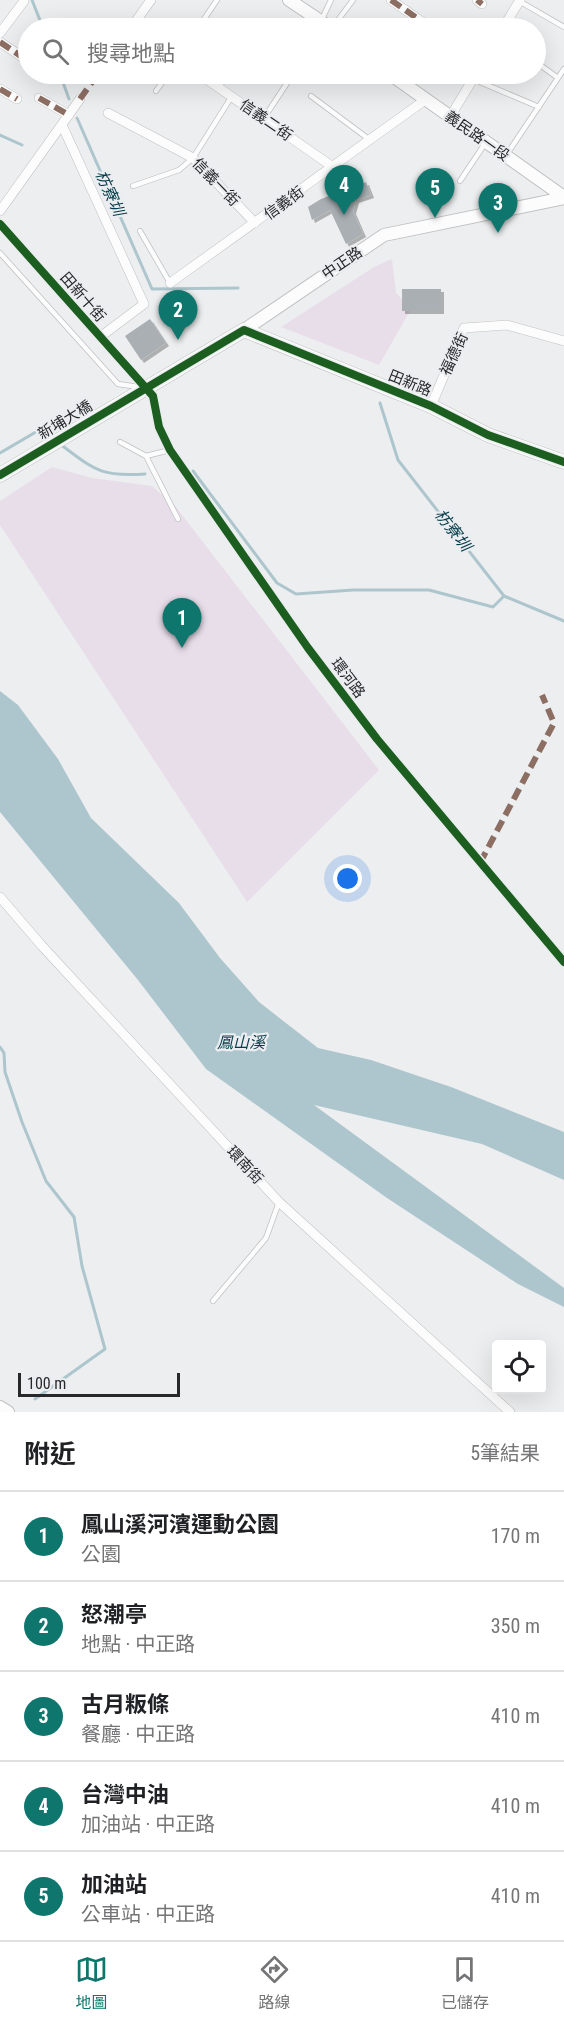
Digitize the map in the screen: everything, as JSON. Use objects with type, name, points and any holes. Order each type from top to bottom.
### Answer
[{"type":"main road","name":"中正路","points":[[145,388],[244,330]]},
{"type":"main road","name":"田新路","points":[[244,330],[431,406],[488,435],[564,462]]},
{"type":"main road","name":"新埔大橋","points":[[0,475],[145,388]]},
{"type":"street","points":[[138,18],[151,0]]},
{"type":"street","points":[[391,0],[417,18]]},
{"type":"street","points":[[509,18],[520,0]]},
{"type":"street","points":[[293,1],[317,18]]},
{"type":"street","points":[[0,33],[24,2]]},
{"type":"street","points":[[0,42],[18,54]]},
{"type":"street","name":"信義二街","points":[[214,84],[333,167]]},
{"type":"street","name":"義民路一段","points":[[403,84],[564,197]]},
{"type":"street","points":[[450,117],[470,84]]},
{"type":"street","points":[[0,89],[16,99]]},
{"type":"street","points":[[39,98],[69,115]]},
{"type":"street","points":[[0,211],[80,99]]},
{"type":"street","name":"信義街","points":[[170,283],[425,100]]},
{"type":"street","name":"信義一街","points":[[108,113],[193,158],[255,224]]},
{"type":"street","points":[[62,125],[144,304],[100,337]]},
{"type":"street","name":"中正路","points":[[244,330],[384,235],[564,197]]},
{"type":"street","name":"田新十街","points":[[0,224],[145,388]]},
{"type":"street","name":"福德街","points":[[431,406],[464,328],[507,326],[564,341]]},
{"type":"street","name":"環河路","points":[[145,388],[153,396],[159,427],[170,450],[308,648],[377,739],[564,962]]},
{"type":"street","name":"環南街","points":[[0,897],[42,946],[279,1202],[510,1412]]},
{"type":"street","points":[[0,1407],[8,1412]]},
{"type":"lane","points":[[205,18],[217,0]]},
{"type":"lane","points":[[322,18],[331,0]]},
{"type":"lane","points":[[340,18],[354,0]]},
{"type":"lane","points":[[520,0],[564,27]]},
{"type":"lane","points":[[546,69],[558,78]]},
{"type":"lane","points":[[506,156],[564,69]]},
{"type":"lane","points":[[156,91],[161,84]]},
{"type":"lane","points":[[264,118],[286,84]]},
{"type":"lane","points":[[492,84],[539,107]]},
{"type":"lane","points":[[133,186],[179,171],[193,158],[232,96]]},
{"type":"lane","points":[[311,96],[370,140]]},
{"type":"lane","points":[[460,181],[486,142]]},
{"type":"lane","points":[[140,231],[170,283]]},
{"type":"lane","points":[[0,252],[118,384],[145,388]]},
{"type":"lane","points":[[120,442],[146,456],[178,519]]},
{"type":"lane","points":[[146,456],[170,450]]},
{"type":"lane","points":[[213,1301],[266,1238],[279,1202]]},
{"type":"shaded area","points":[[392,259],[396,293],[411,309],[379,365],[281,327],[374,267]]},
{"type":"shaded area","points":[[52,467],[92,478],[152,486],[176,507],[379,770],[247,902],[0,525],[0,501]]},
{"type":"water","name":"鳳山溪","points":[[0,691],[18,705],[58,759],[91,818],[179,903],[220,958],[259,1002],[318,1048],[371,1060],[451,1087],[564,1132],[564,1180],[482,1144],[314,1105],[564,1288],[564,1307],[518,1284],[387,1198],[206,1069],[138,980],[0,812]]},
{"type":"building","points":[[366,182],[371,195],[356,200],[353,211],[363,234],[346,244],[330,210],[312,220],[308,207],[321,199]]},
{"type":"building","points":[[402,289],[441,289],[441,311],[402,311]]},
{"type":"building","points":[[150,319],[166,343],[141,360],[125,336]]},
{"type":"waterway","name":"枋寮圳","points":[[32,0],[39,18]]},
{"type":"waterway","name":"枋寮圳","points":[[64,84],[69,99]]},
{"type":"waterway","name":"枋寮圳","points":[[77,118],[152,289],[238,288]]},
{"type":"waterway","points":[[0,135],[22,145]]},
{"type":"waterway","name":"枋寮圳","points":[[380,403],[398,460],[504,596],[564,621]]},
{"type":"waterway","points":[[0,453],[41,429],[53,439]]},
{"type":"waterway","points":[[60,444],[99,470],[118,474],[145,474]]},
{"type":"waterway","points":[[193,471],[277,583],[296,594],[353,590],[429,590],[493,607],[504,596]]},
{"type":"waterway","points":[[0,1047],[4,1053],[5,1072],[22,1122],[46,1181],[74,1217],[82,1266],[105,1349],[35,1399]]},
{"type":"marked path","points":[[391,0],[417,18]]},
{"type":"marked path","points":[[477,0],[482,4]]},
{"type":"marked path","points":[[0,42],[18,54]]},
{"type":"marked path","points":[[80,99],[91,84]]},
{"type":"marked path","points":[[0,89],[17,99]]},
{"type":"marked path","points":[[39,98],[69,115]]},
{"type":"marked path","points":[[480,863],[554,723],[542,695]]},
{"type":"cycle path","points":[[0,224],[153,396],[159,427],[170,450],[308,648],[377,739],[564,962]]},
{"type":"cycle path","points":[[0,475],[244,330],[431,406],[488,435],[564,462]]},
{"type":"place","name":"台灣中油","points":[[344,215]]},
{"type":"place","name":"加油站","points":[[435,218]]},
{"type":"place","name":"古月粄條","points":[[498,233]]},
{"type":"place","name":"怒潮亭","points":[[178,340]]},
{"type":"place","name":"鳳山溪河濱運動公園","points":[[182,648]]}]
